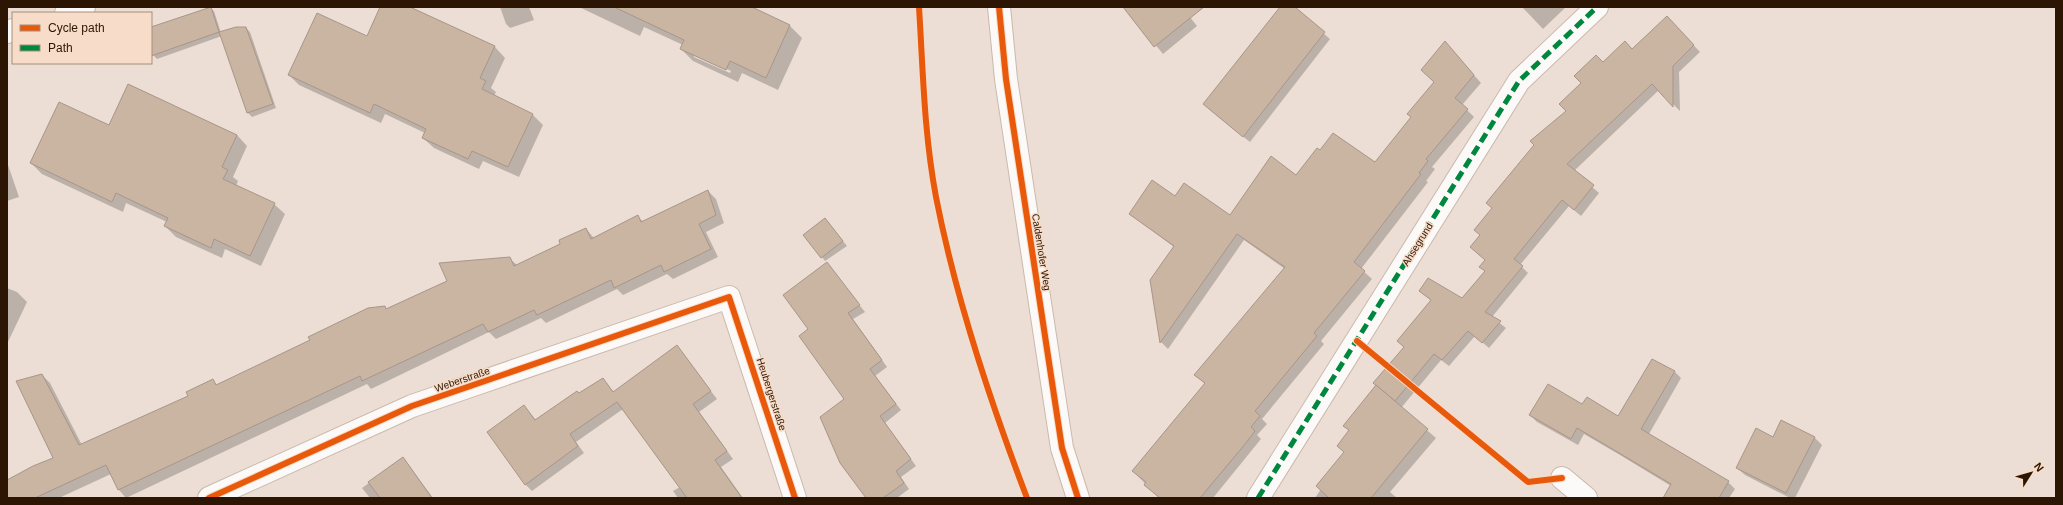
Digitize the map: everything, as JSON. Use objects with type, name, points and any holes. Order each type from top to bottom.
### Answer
[{"type":"street","points":[[69,12],[84,7]]},
{"type":"street","name":"Caldenhofer Weg","points":[[1000,7],[1006,79],[1062,448],[1078,498]]},
{"type":"street","name":"Ahsegrund","points":[[1258,498],[1519,81],[1597,7]]},
{"type":"street","name":"Weberstraße","points":[[209,498],[412,406],[729,297]]},
{"type":"street","name":"Heubergerstraße","points":[[729,297],[795,498]]},
{"type":"street","points":[[1562,478],[1586,498]]},
{"type":"building","points":[[211,7],[219,32],[152,56],[152,27]]},
{"type":"building","points":[[380,7],[410,7],[495,46],[480,78],[486,81],[482,89],[533,114],[508,167],[472,151],[468,159],[422,138],[426,129],[374,104],[370,113],[288,75],[317,13],[367,36]]},
{"type":"building","points":[[614,7],[752,7],[790,25],[766,78],[730,61],[726,70],[680,49],[684,40]]},
{"type":"building","points":[[1123,7],[1204,7],[1154,47]]},
{"type":"building","points":[[1280,7],[1295,7],[1325,32],[1243,137],[1203,104]]},
{"type":"building","points":[[1667,16],[1694,45],[1673,66],[1673,107],[1652,84],[1567,164],[1594,185],[1574,210],[1562,200],[1514,259],[1523,266],[1485,312],[1501,321],[1482,343],[1468,331],[1442,360],[1434,354],[1395,401],[1373,383],[1404,347],[1397,341],[1431,300],[1419,291],[1428,278],[1462,298],[1485,271],[1479,267],[1485,260],[1470,247],[1480,235],[1474,230],[1492,208],[1486,203],[1534,145],[1530,141],[1566,111],[1559,104],[1581,83],[1574,76],[1596,55],[1603,62],[1625,41],[1632,49]]},
{"type":"building","points":[[236,27],[246,27],[273,104],[247,113],[219,32]]},
{"type":"building","points":[[1445,41],[1474,75],[1455,98],[1468,109],[1426,159],[1428,161],[1419,173],[1421,174],[1354,262],[1365,271],[1314,333],[1317,336],[1255,411],[1260,416],[1251,427],[1255,431],[1246,443],[1200,498],[1160,498],[1144,485],[1146,482],[1132,471],[1205,383],[1194,375],[1285,267],[1237,234],[1160,343],[1150,280],[1174,246],[1129,214],[1152,180],[1175,196],[1184,183],[1230,215],[1271,156],[1296,175],[1317,148],[1320,150],[1333,133],[1375,162],[1411,117],[1407,114],[1434,82],[1421,70]]},
{"type":"building","points":[[128,84],[237,135],[222,167],[228,170],[223,179],[275,203],[250,256],[214,239],[211,248],[164,226],[168,218],[116,193],[112,202],[30,163],[59,102],[109,125]]},
{"type":"building","points":[[708,190],[716,215],[699,224],[711,249],[664,272],[661,265],[614,288],[611,280],[537,315],[534,310],[488,332],[483,324],[362,381],[360,376],[118,490],[106,465],[35,498],[7,498],[7,480],[33,466],[53,458],[16,381],[42,374],[79,445],[188,396],[186,392],[213,379],[216,385],[310,340],[308,337],[368,308],[385,306],[386,309],[447,281],[439,263],[510,257],[514,266],[560,244],[559,240],[586,228],[591,239],[638,215],[641,222]]},
{"type":"building","points":[[825,218],[843,241],[821,258],[803,235]]},
{"type":"building","points":[[827,262],[860,305],[848,313],[882,360],[870,369],[896,404],[880,416],[911,459],[896,471],[904,483],[883,498],[866,498],[840,463],[820,417],[844,399],[799,336],[808,329],[783,295]]},
{"type":"building","points":[[677,345],[711,391],[693,404],[727,451],[715,460],[742,498],[687,498],[617,402],[570,434],[578,446],[525,485],[487,432],[524,405],[535,420],[577,391],[579,393],[603,378],[613,392]]},
{"type":"building","points":[[1652,359],[1675,371],[1641,429],[1729,481],[1719,498],[1663,498],[1671,484],[1577,428],[1571,439],[1529,415],[1548,384],[1582,404],[1587,397],[1618,416]]},
{"type":"building","points":[[1376,385],[1428,429],[1371,498],[1329,498],[1316,486],[1344,452],[1337,446],[1349,430],[1343,426]]},
{"type":"building","points":[[1781,420],[1815,437],[1786,493],[1736,468],[1756,428],[1773,437]]},
{"type":"building","points":[[403,457],[432,498],[380,498],[368,482]]},
{"type":"marked path","points":[[1258,498],[1519,81],[1597,7]]},
{"type":"cycle path","points":[[919,7],[924,102],[929,150],[944,236],[953,274],[975,350],[1000,425],[1027,498]]},
{"type":"cycle path","points":[[999,7],[1006,79],[1062,448],[1078,498]]},
{"type":"cycle path","points":[[209,498],[412,406],[729,297],[795,498]]},
{"type":"cycle path","points":[[1357,341],[1528,482],[1562,478]]}]
